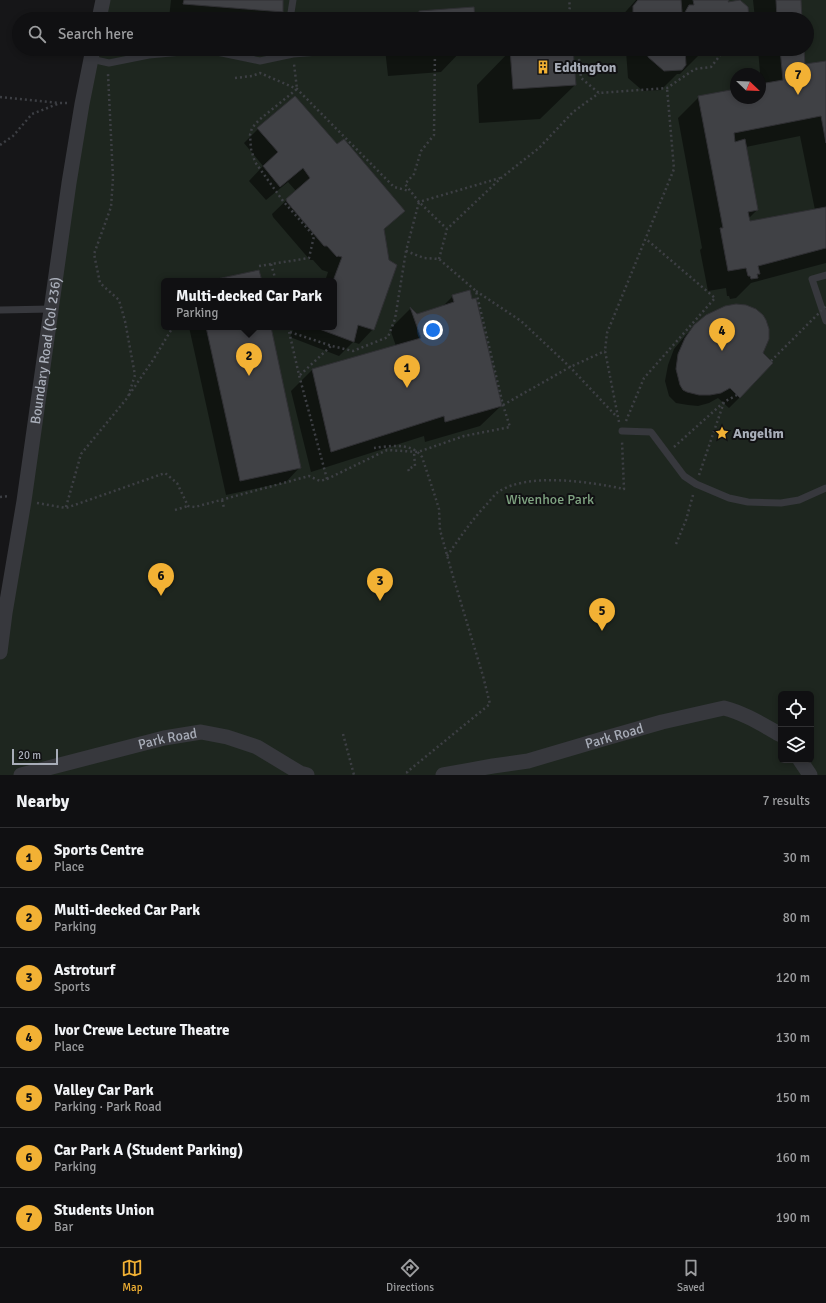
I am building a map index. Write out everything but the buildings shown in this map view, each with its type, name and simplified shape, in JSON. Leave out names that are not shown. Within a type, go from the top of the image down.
[{"type":"street","points":[[100,12],[103,0]]},
{"type":"street","name":"Boundary Road (Col 236)","points":[[0,652],[24,501],[82,104],[92,56]]},
{"type":"street","name":"Park Road","points":[[442,775],[528,761],[662,722],[724,708],[747,717],[778,733]]},
{"type":"street","name":"Park Road","points":[[22,775],[164,738],[201,732],[227,736],[257,747],[300,773],[307,775]]},
{"type":"street","points":[[802,763],[810,775]]},
{"type":"lane","points":[[291,12],[293,0]]},
{"type":"lane","points":[[96,56],[108,62],[143,56]]},
{"type":"lane","points":[[238,56],[260,60],[276,56]]},
{"type":"lane","points":[[826,275],[812,279],[826,320]]},
{"type":"lane","points":[[0,310],[51,309]]},
{"type":"lane","points":[[622,431],[651,432],[684,476],[696,484],[729,498],[748,502],[781,503],[799,500],[826,488]]},
{"type":"path","points":[[569,0],[569,12]]},
{"type":"path","points":[[293,56],[297,89]]},
{"type":"path","points":[[434,56],[434,135],[421,151],[414,174],[405,184],[419,202],[446,229]]},
{"type":"path","points":[[579,56],[581,78],[599,93]]},
{"type":"path","points":[[439,259],[446,229],[501,178],[540,148],[573,112],[599,93],[668,88],[695,69],[711,67],[720,56]]},
{"type":"path","points":[[108,62],[113,178],[111,207],[94,254],[100,283],[118,300],[125,321],[135,375],[128,397]]},
{"type":"path","points":[[235,78],[252,76],[260,73],[297,89],[394,188],[410,191]]},
{"type":"path","points":[[447,556],[474,518],[494,496],[516,484],[538,481],[568,481],[599,484],[624,489],[622,431],[605,352],[607,333],[674,169],[668,88]]},
{"type":"path","points":[[258,266],[308,258],[314,236],[283,201],[255,162],[251,149],[250,135],[256,124],[297,89]]},
{"type":"path","points":[[0,97],[82,104]]},
{"type":"path","points":[[0,145],[13,136],[32,114],[60,103]]},
{"type":"path","points":[[419,202],[501,178]]},
{"type":"path","points":[[290,332],[332,346],[353,351],[388,337],[395,319],[406,251],[419,202]]},
{"type":"path","points":[[622,431],[644,378],[715,298],[646,239]]},
{"type":"path","points":[[406,251],[424,258],[439,259],[476,290],[521,321],[570,367],[618,417]]},
{"type":"path","points":[[271,264],[275,278]]},
{"type":"path","points":[[175,510],[188,506],[195,507],[308,476],[320,481],[387,450],[418,452],[464,436],[510,427],[503,404],[476,290]]},
{"type":"path","points":[[771,361],[826,306]]},
{"type":"path","points":[[66,508],[81,454],[128,397],[171,330]]},
{"type":"path","points":[[290,332],[299,375],[327,479]]},
{"type":"path","points":[[299,375],[332,346]]},
{"type":"path","points":[[503,404],[570,367],[605,352]]},
{"type":"path","points":[[667,453],[724,402],[737,395]]},
{"type":"path","points":[[676,544],[686,520],[696,484],[724,402]]},
{"type":"path","points":[[374,448],[390,446],[407,447],[418,452],[426,469],[439,510],[440,530],[447,556],[490,704],[407,772],[408,775]]},
{"type":"path","points":[[409,471],[408,469],[415,466],[414,452]]},
{"type":"path","points":[[24,501],[66,508],[165,473],[177,483],[188,506]]},
{"type":"path","points":[[222,500],[224,508]]},
{"type":"path","points":[[343,734],[354,775]]},
{"type":"green space","name":"Wivenhoe Park","points":[[103,0],[826,0],[826,775],[0,775],[0,652],[92,56],[814,56],[814,12],[100,12]]},
{"type":"place","name":"Eddington","points":[[543,67]]},
{"type":"place","name":"Students Union","points":[[798,95]]},
{"type":"place","name":"Ivor Crewe Lecture Theatre","points":[[722,351]]},
{"type":"place","name":"Multi-decked Car Park","points":[[249,376]]},
{"type":"place","name":"Sports Centre","points":[[407,388]]},
{"type":"place","name":"Angelim","points":[[722,433]]},
{"type":"place","name":"Car Park A (Student Parking)","points":[[161,596]]},
{"type":"place","name":"Astroturf","points":[[380,601]]},
{"type":"place","name":"Valley Car Park","points":[[602,631]]}]
